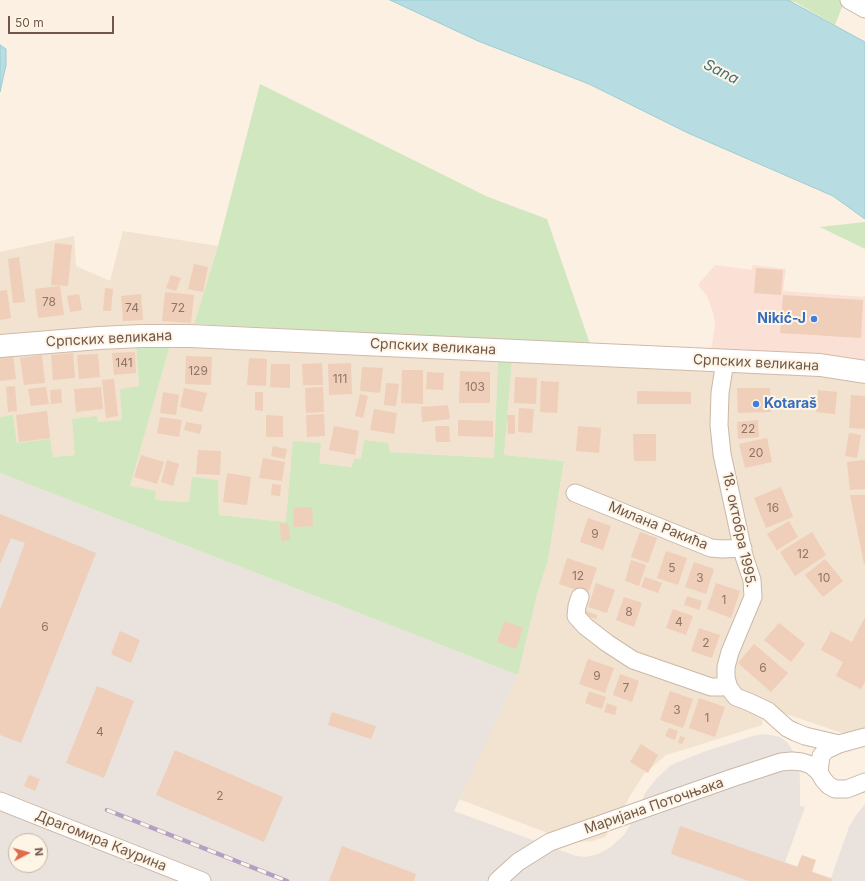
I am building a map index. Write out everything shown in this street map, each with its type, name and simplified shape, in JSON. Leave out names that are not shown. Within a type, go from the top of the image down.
[{"type":"main road","name":"Српских великана","points":[[0,346],[99,338],[190,336],[820,365],[865,372]]},
{"type":"street","points":[[849,0],[865,9]]},
{"type":"street","name":"18. октобра 1995.","points":[[725,361],[720,393],[719,425],[722,454],[743,548],[752,580],[753,597],[730,652],[726,667],[726,678],[728,685]]},
{"type":"street","name":"Милана Ракића","points":[[575,493],[711,548],[743,548]]},
{"type":"street","points":[[580,597],[576,616],[585,626],[607,643],[633,660],[711,687],[722,687],[728,685],[736,696],[768,711],[795,732],[805,736],[839,744]]},
{"type":"street","points":[[819,772],[821,756],[826,750],[839,744],[865,737]]},
{"type":"street","name":"Маријана Поточњака","points":[[497,881],[518,862],[550,842],[781,762],[802,762],[811,765],[819,772],[823,780],[828,785],[836,789],[847,789],[865,782]]},
{"type":"street","name":"Драгомира Каурина","points":[[0,801],[202,881]]},
{"type":"shaded area","points":[[123,231],[218,246],[194,324],[135,326],[139,386],[122,420],[98,422],[97,416],[75,455],[53,457],[17,443],[13,416],[0,417],[0,252],[74,236],[76,266],[110,281]]},
{"type":"shaded area","points":[[715,265],[752,270],[753,265],[786,269],[783,291],[865,297],[865,362],[711,351],[715,325],[713,312],[707,296],[698,285]]},
{"type":"shaded area","points":[[171,342],[498,360],[494,458],[390,452],[364,440],[361,459],[354,459],[353,467],[319,463],[286,522],[219,515],[218,480],[189,502],[155,500],[130,486]]},
{"type":"shaded area","points":[[512,361],[839,377],[865,381],[865,732],[842,733],[754,703],[763,715],[762,725],[666,755],[644,774],[630,796],[616,823],[605,837],[592,841],[576,842],[563,839],[459,799],[518,675],[537,595],[548,560],[564,461],[504,455]]},
{"type":"shaded area","points":[[0,473],[518,675],[454,811],[576,856],[586,857],[598,854],[611,847],[624,835],[636,816],[645,793],[657,778],[671,765],[706,751],[753,736],[765,734],[780,737],[788,743],[799,765],[800,806],[805,807],[785,862],[831,878],[849,827],[865,804],[865,881],[0,881]]},
{"type":"green space","points":[[782,0],[840,0],[844,2],[835,25],[795,2]]},
{"type":"green space","points":[[260,84],[488,197],[547,219],[590,344],[194,324],[218,246]]},
{"type":"green space","points":[[865,222],[865,249],[820,227]]},
{"type":"green space","points":[[171,342],[130,486],[156,491],[155,500],[189,502],[192,477],[218,480],[219,515],[286,522],[293,441],[321,443],[319,463],[352,467],[354,459],[361,459],[364,440],[388,443],[390,452],[494,458],[498,360],[512,361],[504,455],[564,461],[548,560],[537,595],[518,675],[0,473],[0,417],[13,415],[17,443],[50,439],[53,457],[75,455],[72,419],[97,416],[98,422],[122,420],[120,389],[139,386],[136,344]]},
{"type":"water","name":"Sana","points":[[390,0],[788,0],[865,42],[865,219],[833,196],[688,133],[589,84],[478,41]]},
{"type":"water","points":[[0,45],[6,49],[6,65],[0,92]]},
{"type":"building","points":[[55,243],[72,245],[68,286],[51,285]]},
{"type":"building","points":[[19,257],[25,302],[13,303],[8,259]]},
{"type":"building","points":[[194,264],[208,267],[203,292],[188,289]]},
{"type":"building","points":[[756,268],[783,270],[781,295],[754,293]]},
{"type":"building","points":[[171,275],[181,278],[176,291],[166,288]]},
{"type":"building","points":[[60,286],[64,315],[38,318],[35,289]]},
{"type":"building","points":[[105,288],[113,289],[111,311],[103,311]]},
{"type":"building","points":[[7,290],[11,318],[0,320],[0,291]]},
{"type":"building","points":[[165,292],[194,295],[191,323],[162,321]]},
{"type":"building","points":[[79,294],[82,310],[70,312],[67,296]]},
{"type":"building","points":[[141,294],[143,320],[123,321],[121,296]]},
{"type":"building","points":[[783,295],[863,300],[861,338],[780,333]]},
{"type":"building","points":[[135,352],[136,373],[114,375],[112,353]]},
{"type":"building","points":[[73,353],[75,378],[53,380],[51,355]]},
{"type":"building","points":[[98,354],[100,377],[79,379],[77,355]]},
{"type":"building","points":[[42,355],[45,383],[24,385],[20,358]]},
{"type":"building","points":[[13,356],[16,379],[0,381],[0,357]]},
{"type":"building","points":[[186,356],[212,357],[211,385],[185,384]]},
{"type":"building","points":[[249,358],[267,359],[266,386],[247,385]]},
{"type":"building","points":[[322,363],[323,385],[303,385],[302,364]]},
{"type":"building","points":[[351,363],[352,394],[329,395],[328,364]]},
{"type":"building","points":[[271,364],[290,364],[290,388],[270,387]]},
{"type":"building","points":[[362,367],[383,368],[380,393],[360,391]]},
{"type":"building","points":[[402,370],[423,370],[423,404],[401,403]]},
{"type":"building","points":[[460,371],[490,372],[490,403],[459,403]]},
{"type":"building","points":[[427,372],[444,373],[443,390],[426,389]]},
{"type":"building","points":[[515,377],[537,378],[536,404],[514,403]]},
{"type":"building","points":[[114,379],[118,416],[106,418],[102,380]]},
{"type":"building","points":[[541,381],[559,382],[557,413],[540,412]]},
{"type":"building","points":[[386,383],[399,384],[396,406],[384,405]]},
{"type":"building","points":[[15,386],[17,411],[8,412],[6,387]]},
{"type":"building","points":[[46,387],[49,404],[31,406],[28,389]]},
{"type":"building","points":[[101,387],[103,409],[76,412],[74,389]]},
{"type":"building","points":[[323,387],[324,412],[306,413],[305,388]]},
{"type":"building","points":[[184,388],[207,393],[202,412],[180,407]]},
{"type":"building","points":[[737,388],[770,388],[771,412],[738,413]]},
{"type":"building","points":[[61,389],[62,403],[51,404],[50,390]]},
{"type":"building","points":[[818,390],[837,392],[835,414],[816,412]]},
{"type":"building","points":[[637,391],[691,392],[691,404],[637,404]]},
{"type":"building","points":[[163,392],[179,395],[176,415],[160,413]]},
{"type":"building","points":[[255,392],[263,392],[263,411],[255,410]]},
{"type":"building","points":[[360,394],[368,396],[363,418],[355,416]]},
{"type":"building","points":[[851,395],[865,396],[865,429],[849,428]]},
{"type":"building","points":[[448,405],[450,419],[422,422],[421,407]]},
{"type":"building","points":[[519,408],[534,409],[532,433],[518,432]]},
{"type":"building","points":[[374,409],[397,413],[394,434],[370,430]]},
{"type":"building","points":[[47,411],[50,438],[19,442],[16,415]]},
{"type":"building","points":[[324,414],[325,436],[307,437],[306,415]]},
{"type":"building","points":[[266,415],[283,416],[283,437],[266,437]]},
{"type":"building","points":[[507,415],[515,415],[515,434],[508,434]]},
{"type":"building","points":[[160,417],[182,420],[179,437],[157,433]]},
{"type":"building","points":[[458,420],[493,421],[493,437],[458,436]]},
{"type":"building","points":[[758,420],[759,437],[738,439],[737,422]]},
{"type":"building","points":[[186,422],[202,425],[200,434],[184,430]]},
{"type":"building","points":[[334,426],[359,431],[355,455],[329,450]]},
{"type":"building","points":[[435,426],[449,426],[450,442],[436,442]]},
{"type":"building","points":[[578,426],[601,428],[599,453],[576,451]]},
{"type":"building","points":[[849,433],[861,435],[857,458],[845,456]]},
{"type":"building","points":[[633,434],[656,434],[656,461],[634,461]]},
{"type":"building","points":[[767,438],[772,462],[745,468],[739,444]]},
{"type":"building","points":[[273,446],[287,449],[285,459],[271,456]]},
{"type":"building","points":[[198,450],[221,451],[220,475],[196,474]]},
{"type":"building","points":[[141,455],[164,462],[157,484],[134,477]]},
{"type":"building","points":[[263,458],[285,462],[282,481],[259,478]]},
{"type":"building","points":[[167,460],[179,464],[173,486],[161,482]]},
{"type":"building","points":[[865,460],[865,489],[850,490],[847,462]]},
{"type":"building","points":[[227,473],[251,477],[247,505],[223,502]]},
{"type":"building","points":[[272,484],[281,485],[280,496],[271,495]]},
{"type":"building","points":[[781,487],[793,517],[766,528],[754,498]]},
{"type":"building","points":[[850,495],[865,495],[865,564],[864,564]]},
{"type":"building","points":[[312,507],[313,526],[294,527],[293,508]]},
{"type":"building","points":[[0,514],[96,553],[21,743],[0,735],[0,610],[25,543],[11,538],[0,564]]},
{"type":"building","points":[[588,518],[611,526],[603,550],[580,542]]},
{"type":"building","points":[[789,521],[798,537],[777,550],[767,534]]},
{"type":"building","points":[[288,523],[290,540],[281,541],[280,524]]},
{"type":"building","points":[[640,532],[657,538],[648,563],[631,557]]},
{"type":"building","points":[[812,532],[826,555],[795,576],[780,552]]},
{"type":"building","points":[[666,551],[687,558],[678,585],[657,578]]},
{"type":"building","points":[[567,558],[597,568],[588,594],[559,584]]},
{"type":"building","points":[[825,559],[843,581],[823,597],[805,575]]},
{"type":"building","points":[[631,560],[646,565],[639,586],[625,581]]},
{"type":"building","points":[[694,562],[714,569],[706,594],[685,587]]},
{"type":"building","points":[[645,577],[662,583],[658,593],[641,587]]},
{"type":"building","points":[[596,583],[615,590],[607,613],[588,607]]},
{"type":"building","points":[[716,583],[740,591],[731,618],[707,609]]},
{"type":"building","points":[[687,596],[702,601],[699,610],[684,605]]},
{"type":"building","points":[[624,597],[642,603],[634,627],[616,620]]},
{"type":"building","points":[[673,609],[693,616],[686,635],[666,628]]},
{"type":"building","points":[[586,611],[597,615],[596,619],[584,615]]},
{"type":"building","points":[[865,617],[865,682],[861,689],[836,676],[843,662],[821,650],[831,631],[852,642]]},
{"type":"building","points":[[504,621],[523,628],[516,649],[497,642]]},
{"type":"building","points":[[779,623],[805,644],[791,662],[764,640]]},
{"type":"building","points":[[699,628],[720,635],[712,658],[691,651]]},
{"type":"building","points":[[120,631],[140,640],[131,663],[111,654]]},
{"type":"building","points":[[754,644],[788,673],[771,692],[738,663]]},
{"type":"building","points":[[588,659],[614,668],[605,693],[579,684]]},
{"type":"building","points":[[620,674],[639,681],[632,702],[613,695]]},
{"type":"building","points":[[97,686],[134,701],[104,778],[66,763]]},
{"type":"building","points":[[589,691],[606,697],[602,709],[585,703]]},
{"type":"building","points":[[670,691],[693,699],[683,728],[660,720]]},
{"type":"building","points":[[699,698],[725,707],[715,737],[689,728]]},
{"type":"building","points":[[607,703],[617,707],[615,715],[604,712]]},
{"type":"building","points":[[332,712],[376,726],[371,739],[328,725]]},
{"type":"building","points":[[669,728],[678,731],[675,740],[665,736]]},
{"type":"building","points":[[680,736],[685,738],[682,744],[678,743]]},
{"type":"building","points":[[641,744],[658,755],[648,773],[630,762]]},
{"type":"building","points":[[175,750],[283,797],[264,842],[156,795]]},
{"type":"building","points":[[29,775],[40,779],[35,791],[24,786]]},
{"type":"building","points":[[680,826],[797,867],[802,855],[816,860],[812,872],[832,879],[831,881],[749,881],[671,854]]},
{"type":"building","points":[[342,846],[416,874],[414,881],[329,881]]},
{"type":"railway","points":[[107,810],[287,881]]},
{"type":"place","name":"Nikić-J","points":[[814,319]]},
{"type":"place","name":"Kotaraš","points":[[756,404]]}]
